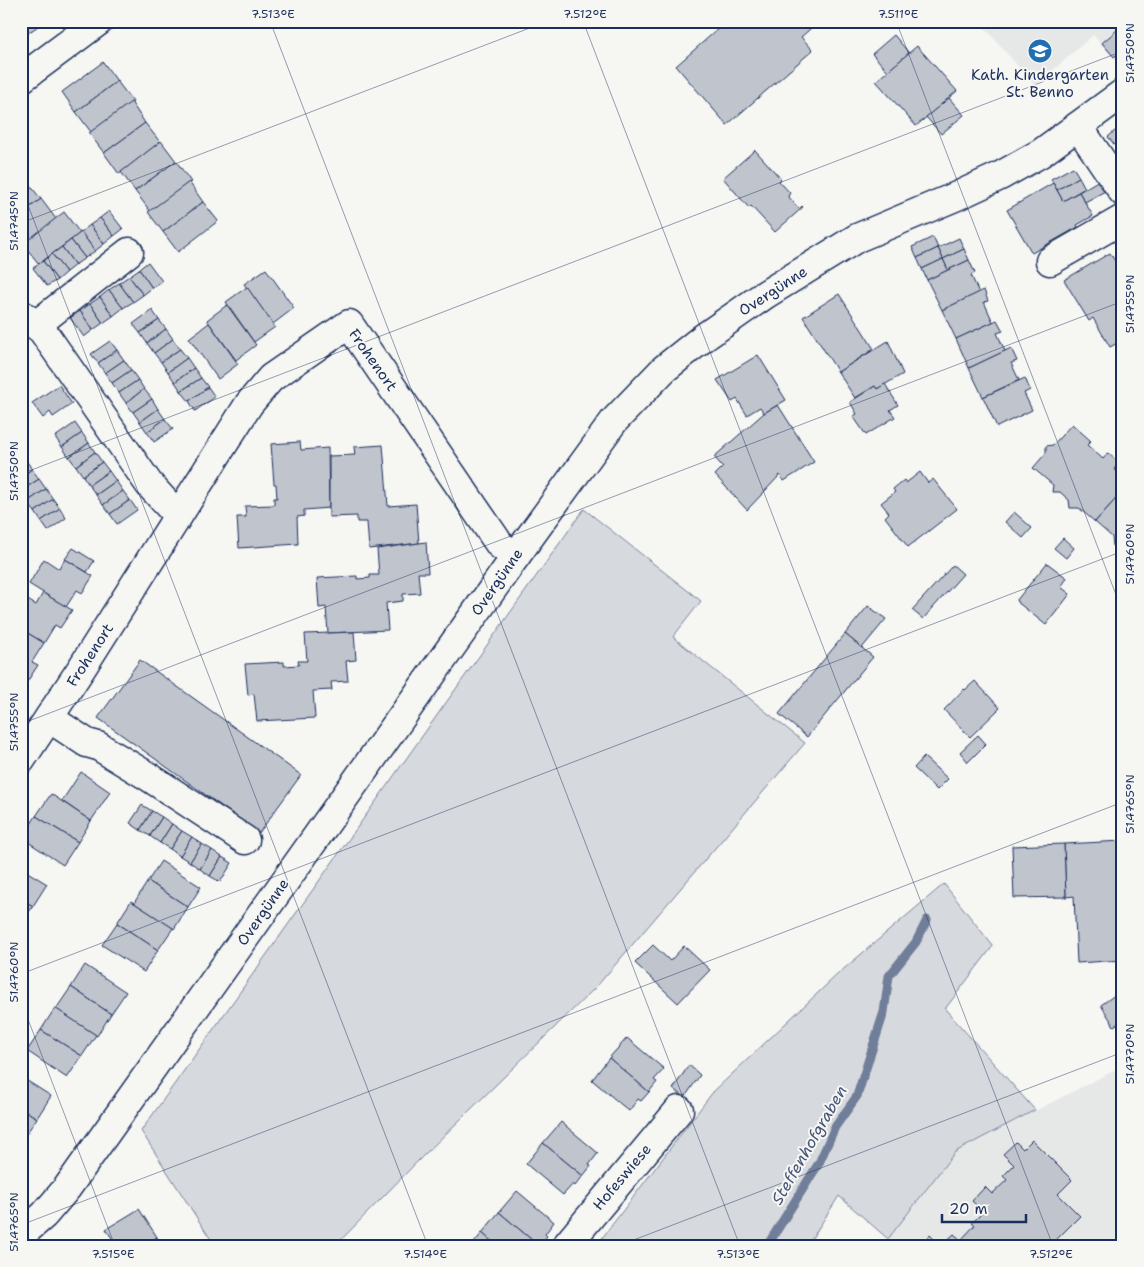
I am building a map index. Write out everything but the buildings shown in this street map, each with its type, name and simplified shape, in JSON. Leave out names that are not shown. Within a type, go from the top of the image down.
[{"type":"street","points":[[21,79],[99,21]]},
{"type":"street","name":"Overgünne","points":[[21,1235],[44,1215],[73,1180],[614,421],[664,369],[703,338],[766,294],[856,238],[1000,176],[1041,153],[1123,92]]},
{"type":"street","points":[[1078,126],[1123,192]]},
{"type":"street","points":[[1050,260],[1123,218]]},
{"type":"street","points":[[129,252],[29,320],[42,330],[149,484],[178,516]]},
{"type":"street","name":"Frohenort","points":[[21,760],[250,404],[271,378],[349,324],[500,545],[516,556]]},
{"type":"street","points":[[49,718],[87,743],[98,746],[149,777],[245,840]]},
{"type":"street","name":"Hofeswiese","points":[[566,1246],[679,1110]]},
{"type":"shaded area","name":"Kath. Kindergarten St. Benno","points":[[979,21],[1123,21],[1123,68],[1093,35],[1035,86]]},
{"type":"shaded area","points":[[584,509],[701,601],[673,637],[805,743],[597,986],[420,1159],[335,1246],[215,1246],[141,1131]]},
{"type":"shaded area","points":[[944,884],[993,946],[945,1009],[1035,1110],[955,1152],[888,1239],[839,1196],[807,1246],[596,1246],[713,1092],[839,973]]},
{"type":"shaded area","points":[[1123,1066],[1123,1246],[894,1246],[888,1239],[955,1152]]},
{"type":"waterway","name":"Steffenhofgraben","points":[[767,1246],[819,1163],[835,1127],[857,1096],[884,1012],[889,976],[916,942],[927,920]]},
{"type":"place","name":"Kath. Kindergarten St. Benno","points":[[1040,51]]}]
